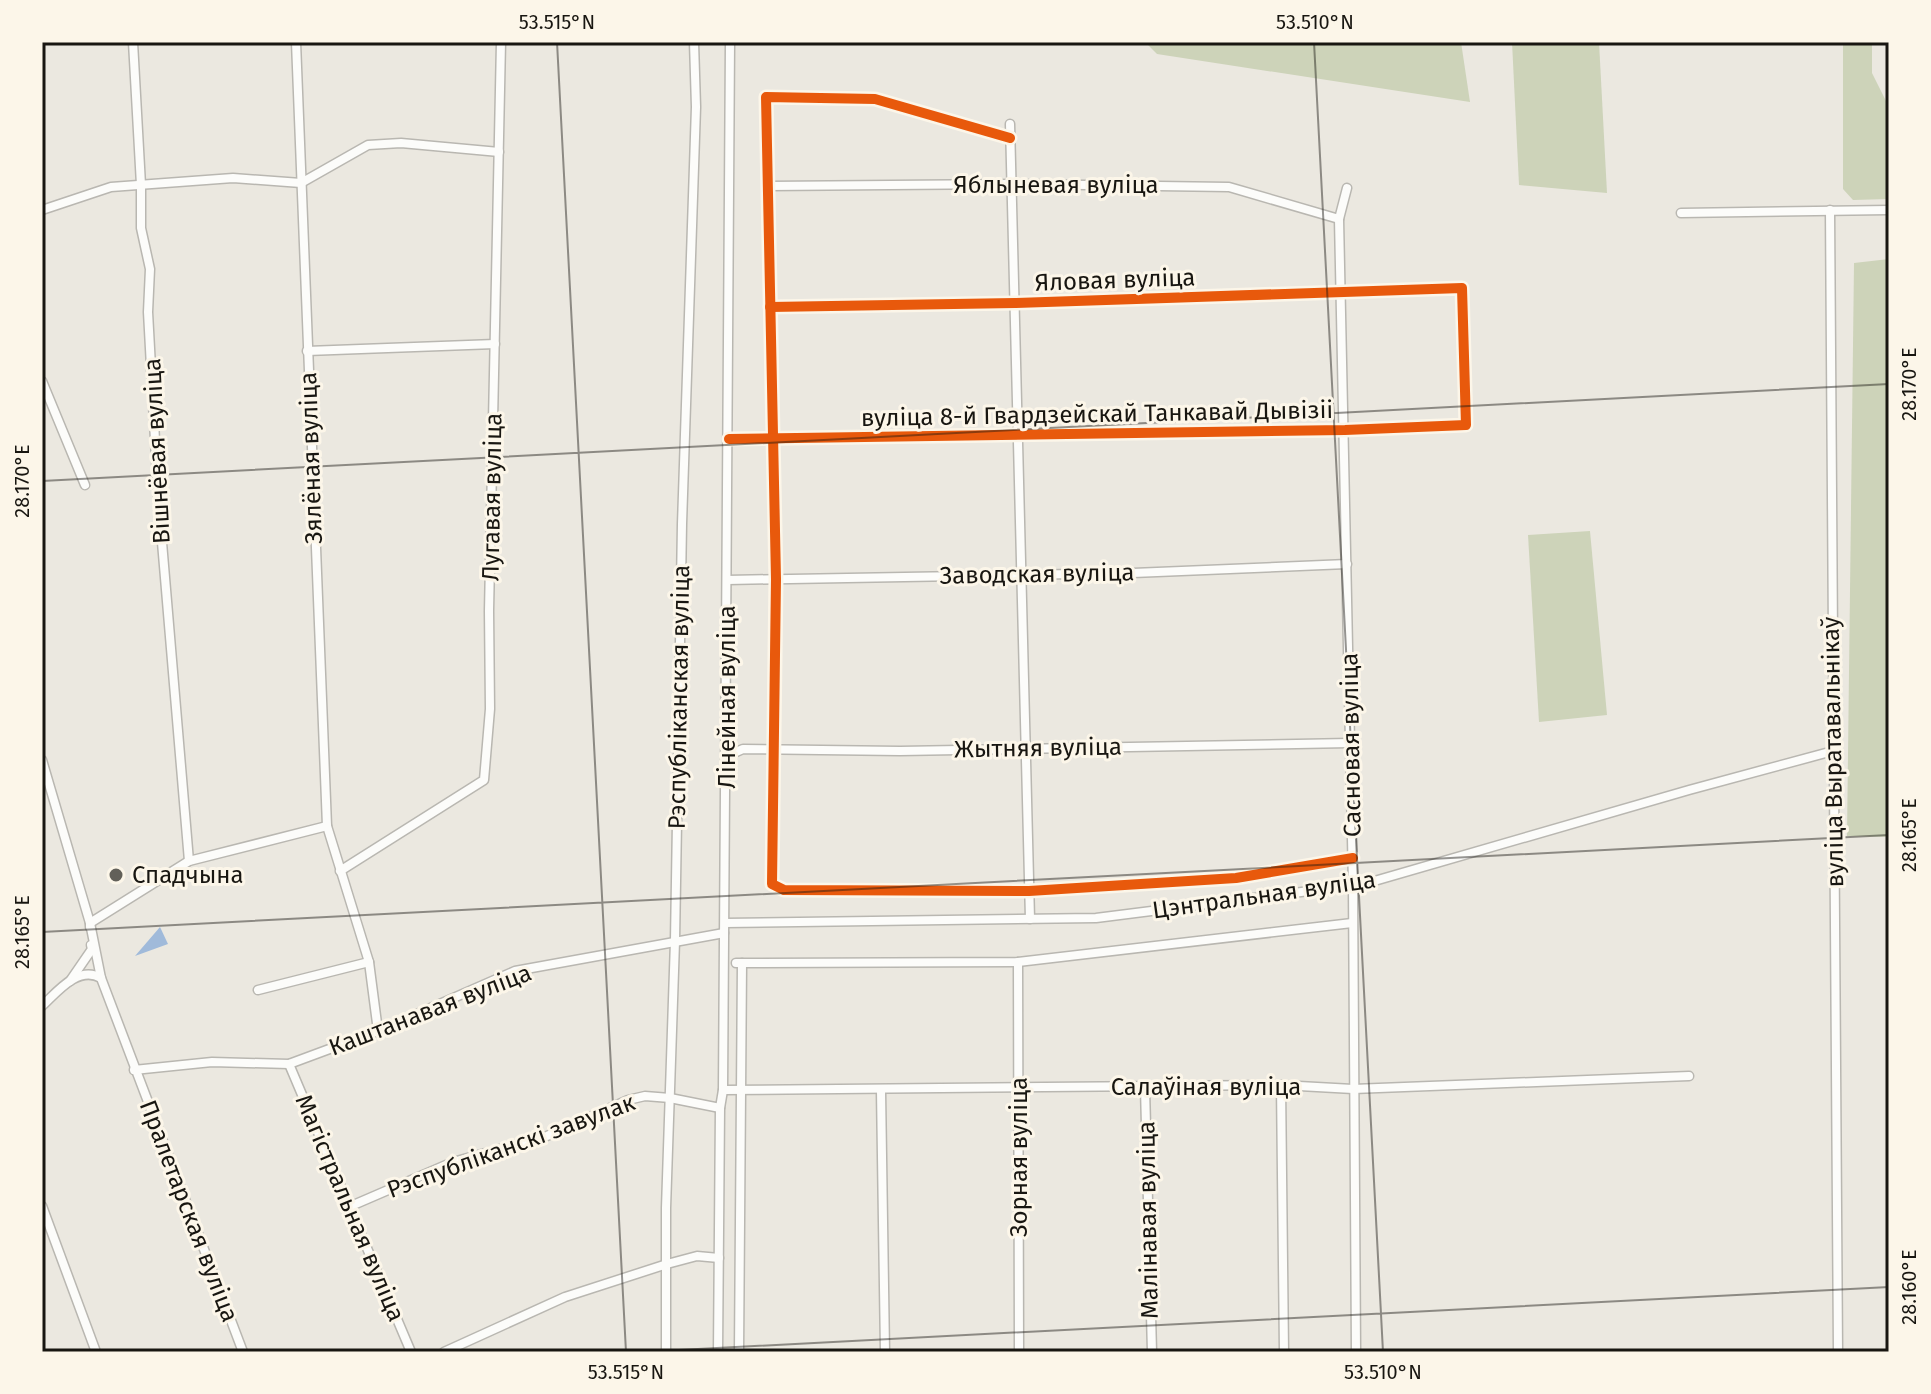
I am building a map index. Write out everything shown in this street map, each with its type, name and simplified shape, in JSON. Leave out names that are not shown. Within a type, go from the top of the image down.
[{"type":"street","name":"Вішнёвая вуліца","points":[[133,42],[141,228],[150,269],[148,312],[158,495],[189,861]]},
{"type":"street","name":"Зялёная вуліца","points":[[296,42],[327,826],[369,962],[378,1031]]},
{"type":"street","name":"Лугавая вуліца","points":[[340,871],[484,780],[490,709],[501,42]]},
{"type":"street","name":"Рэспубліканская вуліца","points":[[666,1352],[666,1208],[675,941],[682,524],[696,107],[694,42]]},
{"type":"street","name":"Лінейная вуліца","points":[[718,1352],[727,756],[730,42]]},
{"type":"street","points":[[1010,138],[875,99],[766,97],[776,579],[772,884],[784,890],[1029,891],[1236,878],[1353,858]]},
{"type":"street","points":[[1010,124],[1030,919]]},
{"type":"street","points":[[42,210],[111,187],[233,178],[301,183],[368,145],[401,143],[499,152]]},
{"type":"street","name":"Яблыневая вуліца","points":[[768,186],[1012,184],[1229,187],[1339,219]]},
{"type":"street","name":"Сасновая вуліца","points":[[1347,188],[1339,219],[1353,858],[1356,1352]]},
{"type":"street","name":"вуліца Выратавальнікаў","points":[[1830,210],[1838,1352]]},
{"type":"street","points":[[1681,213],[1889,210]]},
{"type":"street","name":"Яловая вуліца","points":[[770,307],[1015,303],[1462,288],[1466,425]]},
{"type":"street","points":[[307,351],[495,344]]},
{"type":"street","points":[[42,381],[85,485]]},
{"type":"street","name":"вуліца 8-й Гвардзейскай Танкавай Дывізіі","points":[[729,439],[1345,430],[1466,425]]},
{"type":"street","name":"Заводская вуліца","points":[[727,580],[1133,573],[1347,564]]},
{"type":"street","name":"Жытняя вуліца","points":[[727,756],[743,749],[1350,743]]},
{"type":"street","name":"Цэнтральная вуліца","points":[[725,928],[1096,918],[1353,885],[1833,751]]},
{"type":"street","name":"Пралетарская вуліца","points":[[42,760],[90,923],[101,978],[243,1352]]},
{"type":"street","points":[[42,1006],[70,981],[92,949],[90,923],[189,861],[327,826]]},
{"type":"street","name":"Цэнтральная вуліца","points":[[742,1092],[739,963],[1018,962],[1352,923]]},
{"type":"street","name":"Каштанавая вуліца","points":[[134,1070],[212,1062],[289,1064],[378,1031],[515,971],[675,941],[725,928]]},
{"type":"street","points":[[258,990],[369,962]]},
{"type":"street","name":"Зорная вуліца","points":[[1018,962],[1019,1352]]},
{"type":"street","points":[[70,981],[88,974],[101,978]]},
{"type":"street","name":"Магістральная вуліца","points":[[289,1064],[411,1352]]},
{"type":"street","name":"Салаўіная вуліца","points":[[723,1090],[881,1091],[1281,1085],[1353,1089],[1689,1076]]},
{"type":"street","points":[[1281,1085],[1284,1352]]},
{"type":"street","name":"Малінавая вуліца","points":[[1145,1088],[1152,1352]]},
{"type":"street","points":[[881,1091],[885,1352]]},
{"type":"street","points":[[739,1352],[742,1092]]},
{"type":"street","name":"Рэспубліканскі завулак","points":[[351,1206],[453,1162],[547,1136],[628,1100],[645,1096],[670,1098],[720,1108]]},
{"type":"street","points":[[42,1206],[96,1352]]},
{"type":"street","points":[[444,1352],[565,1297],[697,1256],[719,1258]]},
{"type":"green space","points":[[1145,42],[1461,42],[1470,102],[1157,54]]},
{"type":"green space","points":[[1512,42],[1599,42],[1607,193],[1519,185]]},
{"type":"green space","points":[[1843,42],[1872,42],[1872,73],[1889,107],[1889,199],[1853,200],[1843,189]]},
{"type":"green space","points":[[1889,259],[1889,837],[1847,836],[1854,263]]},
{"type":"green space","points":[[1590,531],[1607,715],[1539,722],[1528,535]]},
{"type":"water","points":[[160,927],[168,944],[135,956]]},
{"type":"cycle path","points":[[1010,138],[875,99],[766,97],[776,579],[772,884],[784,890],[1029,891],[1236,878],[1353,858]]},
{"type":"cycle path","points":[[729,439],[1345,430],[1466,425],[1462,288],[1015,303],[770,307]]},
{"type":"place","name":"Спадчына","points":[[116,875]]}]
